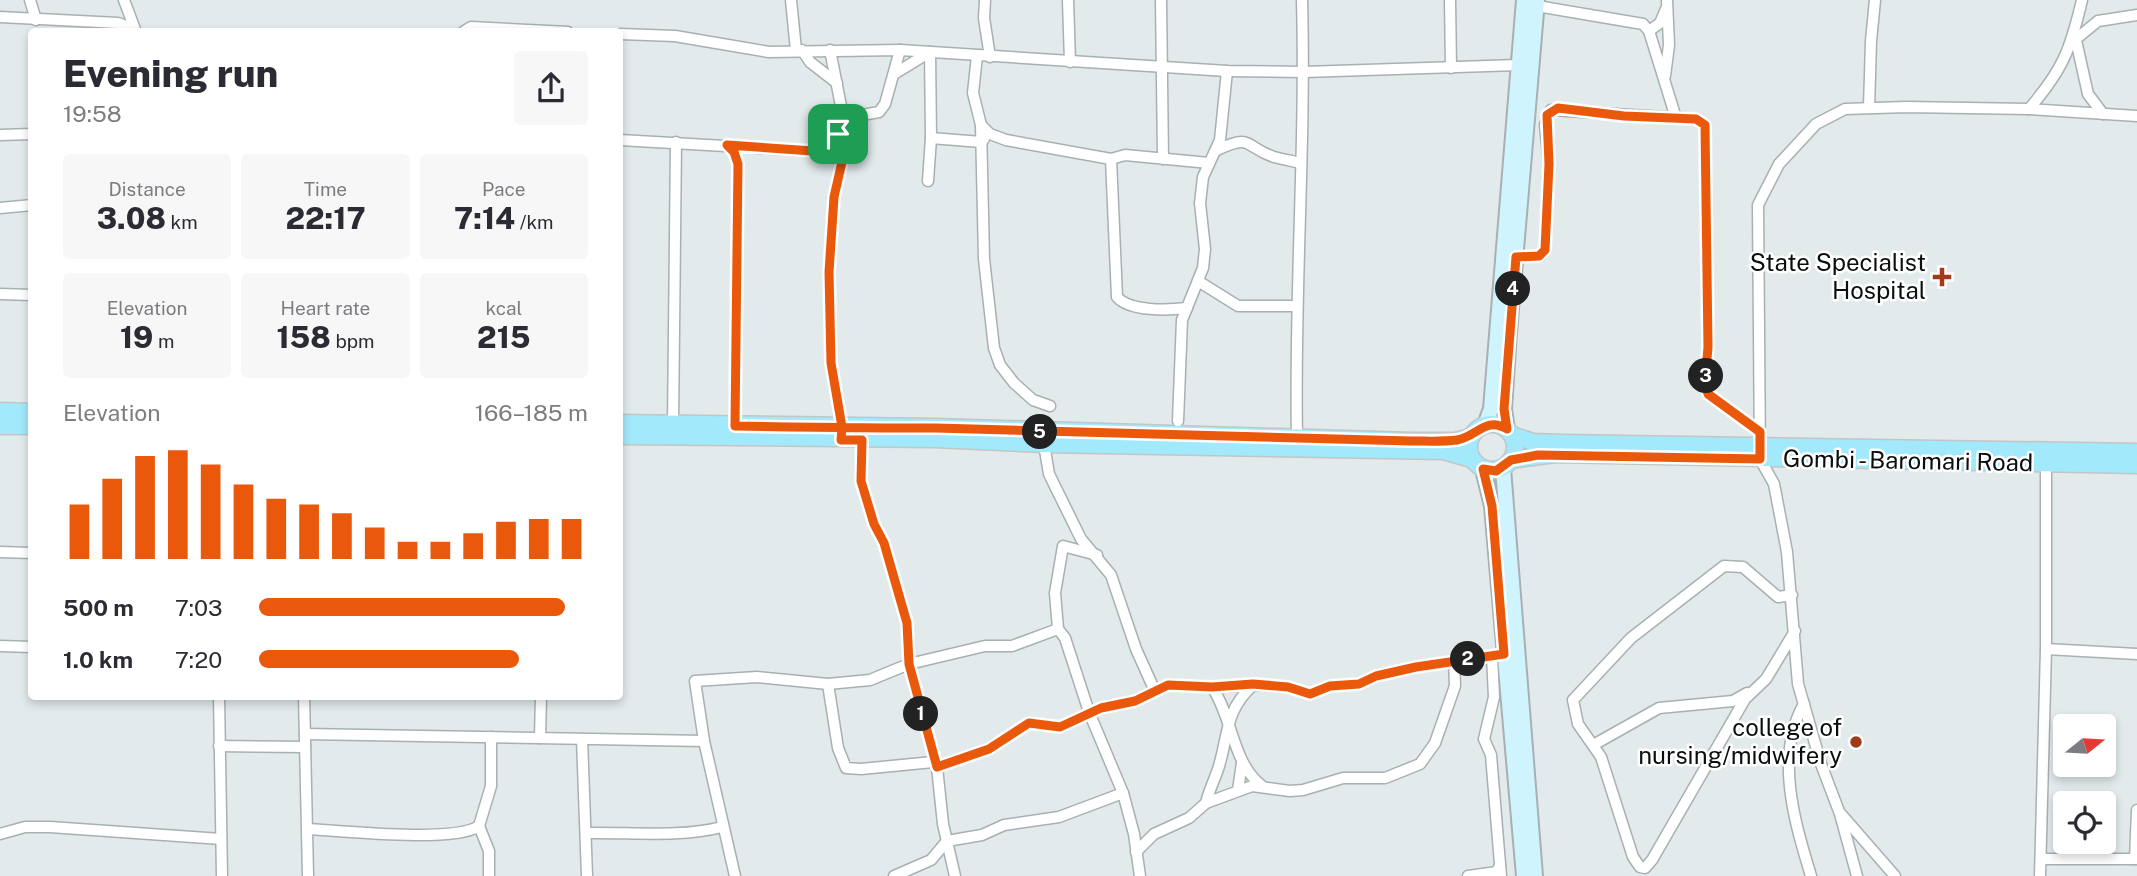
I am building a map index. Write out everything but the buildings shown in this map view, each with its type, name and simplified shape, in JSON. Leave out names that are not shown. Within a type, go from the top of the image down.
[{"type":"main road","points":[[623,423],[735,426],[842,433],[862,440],[935,439],[1044,444],[1455,441],[1471,437],[1485,425],[1491,409],[1518,65],[1532,2]]},
{"type":"main road","points":[[1532,2],[1504,409],[1516,450],[1507,464],[1535,876]]},
{"type":"main road","points":[[0,411],[28,412]]},
{"type":"main road","points":[[1485,425],[1493,424],[1510,432]]},
{"type":"main road","points":[[0,426],[28,426]]},
{"type":"main road","name":"Gombi - Baromari Road","points":[[1510,432],[1545,443],[2137,452]]},
{"type":"main road","points":[[623,436],[842,433],[1297,443],[1443,452],[1477,464],[1507,464]]},
{"type":"main road","points":[[1471,437],[1469,452],[1477,464],[1492,506],[1498,655],[1524,876]]},
{"type":"main road","name":"Gombi - Baromari Road","points":[[1507,464],[1555,454],[1760,445],[2046,463],[2137,465]]},
{"type":"street","points":[[30,0],[36,20]]},
{"type":"street","points":[[124,0],[134,28]]},
{"type":"street","points":[[792,0],[799,50],[838,83]]},
{"type":"street","points":[[985,0],[984,18],[990,57]]},
{"type":"street","points":[[1068,0],[1070,62]]},
{"type":"street","points":[[1161,0],[1164,159]]},
{"type":"street","points":[[1297,443],[1297,306],[1304,72],[1302,0]]},
{"type":"street","points":[[1450,0],[1451,68]]},
{"type":"street","points":[[1869,108],[1875,0]]},
{"type":"street","points":[[2029,108],[2059,71],[2075,35],[2081,0]]},
{"type":"street","points":[[1532,2],[1637,22],[1649,32],[1676,118]]},
{"type":"street","points":[[1649,32],[1660,23],[1667,2]]},
{"type":"street","points":[[1665,76],[1669,45],[1667,2]]},
{"type":"street","points":[[2075,35],[2098,21],[2137,15]]},
{"type":"street","points":[[0,17],[36,20],[66,27],[118,23],[130,28]]},
{"type":"street","points":[[469,28],[490,28]]},
{"type":"street","points":[[623,34],[675,36],[769,52],[900,50],[1227,71],[1304,72],[1518,65]]},
{"type":"street","points":[[2075,35],[2088,94],[2102,114]]},
{"type":"street","points":[[830,50],[838,83],[838,134],[842,162],[834,197],[829,272],[831,363],[842,433]]},
{"type":"street","points":[[839,119],[879,112],[900,50]]},
{"type":"street","points":[[894,74],[930,52]]},
{"type":"street","points":[[928,181],[931,138],[930,52]]},
{"type":"street","points":[[977,56],[973,93],[981,125],[984,259],[994,348],[1000,365],[1014,383],[1033,400],[1051,407]]},
{"type":"street","points":[[1178,421],[1180,339],[1205,249],[1200,203],[1203,177],[1217,150],[1227,71]]},
{"type":"street","points":[[1857,876],[1804,704],[1796,666],[1792,595],[1774,484],[1760,445],[1758,205],[1779,164],[1816,124],[1844,109],[2029,108],[2137,116]]},
{"type":"street","points":[[1516,257],[1539,256],[1545,250],[1549,164],[1545,125],[1551,110],[1696,119],[1705,125],[1708,347],[1705,382],[1708,394],[1760,445]]},
{"type":"street","points":[[981,125],[990,134],[1022,144],[1111,159],[1125,155],[1209,163]]},
{"type":"street","points":[[0,135],[28,134]]},
{"type":"street","points":[[623,140],[813,151],[838,134]]},
{"type":"street","points":[[931,138],[981,142],[990,134]]},
{"type":"street","points":[[1217,150],[1235,142],[1248,141],[1271,156],[1301,163]]},
{"type":"street","points":[[673,425],[676,142]]},
{"type":"street","points":[[727,145],[734,152],[738,164],[735,426]]},
{"type":"street","points":[[1111,159],[1118,298],[1123,303],[1142,307],[1187,308]]},
{"type":"street","points":[[0,208],[28,205]]},
{"type":"street","points":[[1198,281],[1238,306],[1297,306]]},
{"type":"street","points":[[0,295],[28,295]]},
{"type":"street","points":[[862,440],[861,481],[874,524],[884,543],[907,623],[909,664],[935,764],[955,876]]},
{"type":"street","points":[[1044,444],[1049,474],[1081,539],[1111,575],[1136,649],[1154,690]]},
{"type":"street","points":[[2040,876],[2046,649],[2046,463]]},
{"type":"street","points":[[1097,555],[1063,546],[1055,593],[1058,629],[1065,638],[1089,712],[1123,793],[1132,826],[1140,876]]},
{"type":"street","points":[[0,552],[28,553]]},
{"type":"street","points":[[1792,595],[1777,597],[1743,567],[1731,564],[1724,566],[1677,600],[1621,647],[1573,701],[1578,724],[1595,744],[1633,857],[1640,867],[1645,868],[1695,789],[1733,718],[1766,679],[1795,631]]},
{"type":"street","points":[[735,876],[704,741],[695,681],[757,677],[828,684],[870,680],[909,664],[985,646],[1012,646],[1058,629]]},
{"type":"street","points":[[0,646],[28,647]]},
{"type":"street","points":[[2046,649],[2137,654]]},
{"type":"street","points":[[828,684],[838,748],[846,768],[861,769],[935,764],[989,749],[1029,723],[1060,727],[1089,712],[1135,701],[1168,685],[1212,687],[1253,684],[1288,687],[1310,694],[1330,686],[1359,684],[1403,670],[1498,655],[1494,697],[1484,738],[1491,755],[1501,871],[1468,876]]},
{"type":"street","points":[[1136,852],[1154,834],[1189,818],[1206,803],[1238,790],[1262,786],[1303,790],[1343,778],[1385,778],[1420,764],[1435,743],[1455,686],[1454,661]]},
{"type":"street","points":[[1206,803],[1220,762],[1229,719],[1235,704],[1253,684]]},
{"type":"street","points":[[1212,687],[1229,719],[1242,763],[1262,786]]},
{"type":"street","points":[[1595,744],[1659,708],[1733,701],[1755,689]]},
{"type":"street","points":[[219,700],[222,876]]},
{"type":"street","points":[[304,700],[308,876]]},
{"type":"street","points":[[540,738],[541,700]]},
{"type":"street","points":[[1804,704],[1794,722],[1789,771],[1795,818],[1811,876]]},
{"type":"street","points":[[305,734],[704,741]]},
{"type":"street","points":[[489,876],[489,851],[479,826],[491,786],[491,737]]},
{"type":"street","points":[[582,739],[587,876]]},
{"type":"street","points":[[219,746],[305,747]]},
{"type":"street","points":[[1238,790],[1242,763]]},
{"type":"street","points":[[898,876],[931,860],[947,841],[982,835],[1004,825],[1059,817],[1123,793]]},
{"type":"street","points":[[2041,859],[2136,859],[2137,810]]},
{"type":"street","points":[[1840,814],[1895,876]]},
{"type":"street","points":[[307,830],[442,834],[467,832],[479,826]]},
{"type":"street","points":[[1132,826],[1154,834]]},
{"type":"street","points":[[0,834],[25,827],[50,827],[222,839]]},
{"type":"street","points":[[586,833],[660,831],[692,834],[722,827]]},
{"type":"place","name":"State Specialist Hospital","points":[[1942,277]]},
{"type":"place","name":"college of nursing/midwifery","points":[[1856,742]]},
{"type":"route","points":[[838,134],[813,151],[727,145],[734,152],[738,164],[734,330],[738,375],[735,426],[842,427],[876,428],[936,428],[1411,441],[1455,441],[1471,437],[1485,425],[1493,424],[1507,429],[1504,409],[1516,257],[1539,256],[1545,250],[1549,164],[1545,125],[1551,110],[1565,108],[1624,116],[1696,119],[1705,125],[1708,347],[1705,382],[1708,394],[1760,432],[1760,459],[1555,454],[1511,460],[1496,471],[1483,469],[1492,506],[1504,654],[1416,667],[1376,676],[1359,684],[1330,686],[1310,694],[1288,687],[1253,684],[1212,687],[1168,685],[1135,701],[1089,712],[1060,727],[1040,722],[1029,723],[989,749],[958,762],[937,767],[933,762],[909,664],[907,623],[888,555],[874,524],[861,481],[862,440],[841,440],[842,427],[831,363],[829,272],[834,197],[842,162],[838,134]]}]
